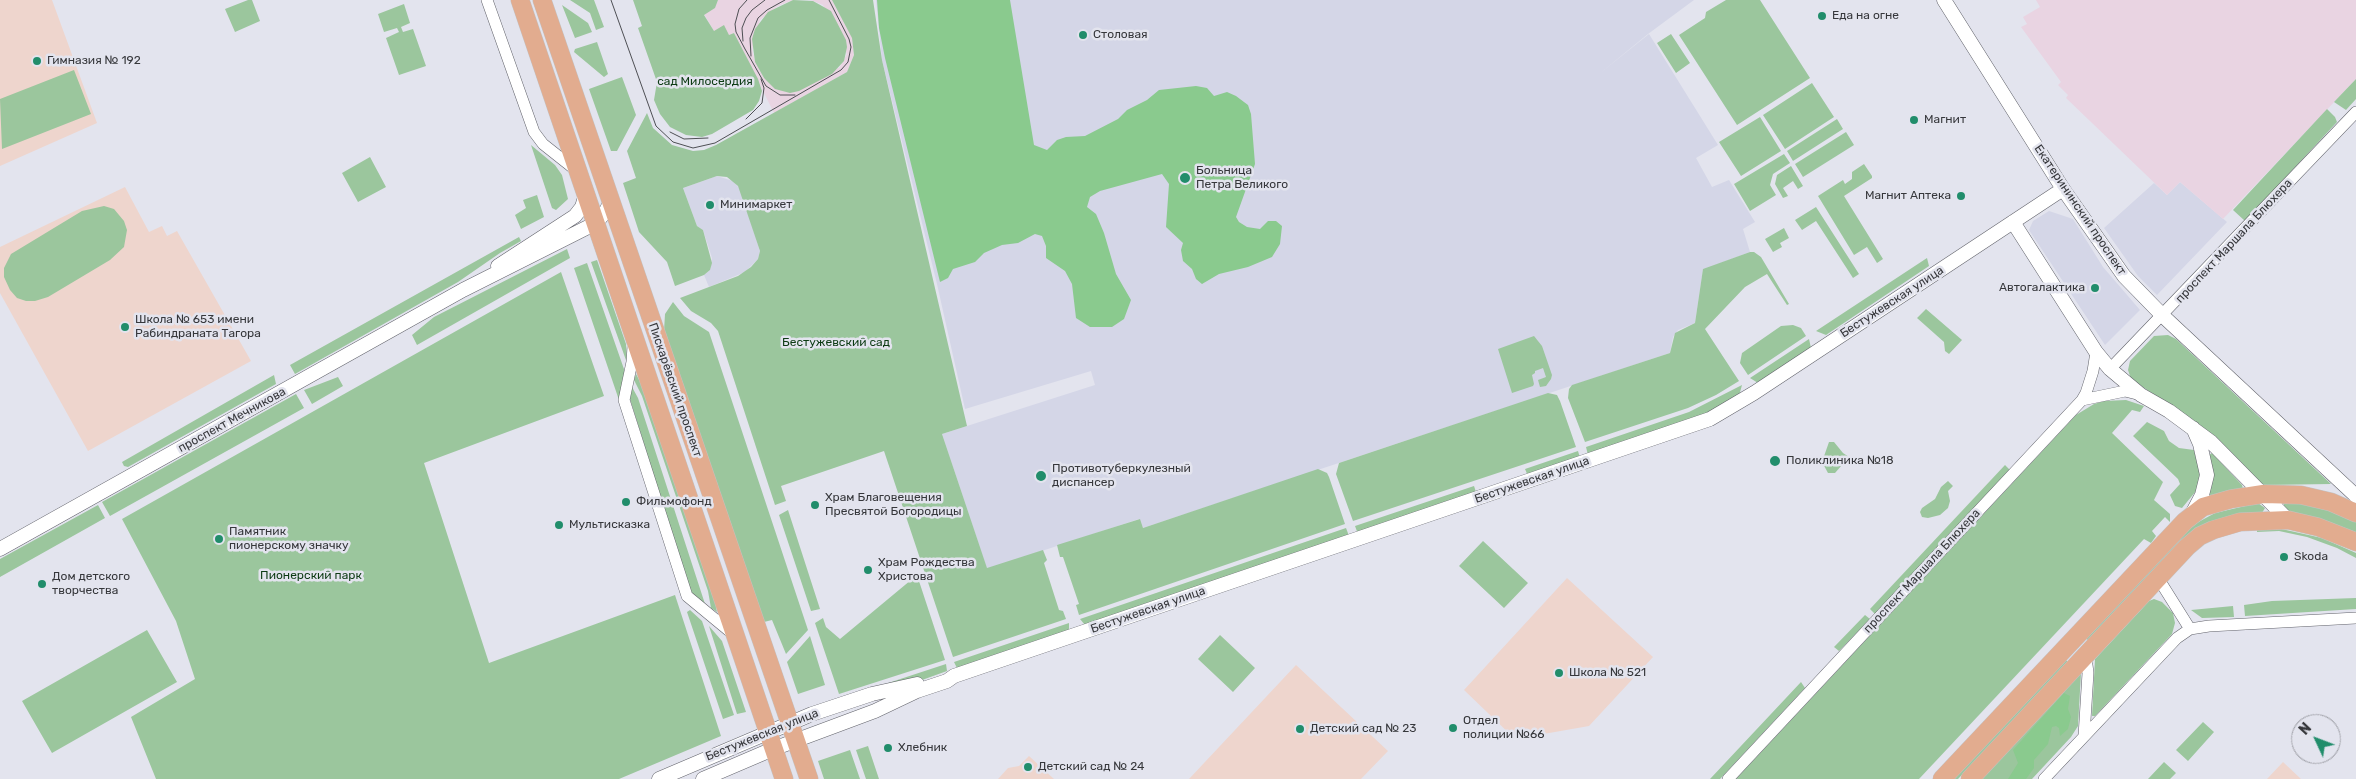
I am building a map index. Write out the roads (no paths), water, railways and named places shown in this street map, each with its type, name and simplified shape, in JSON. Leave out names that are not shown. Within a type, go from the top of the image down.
[{"type":"main road","name":"Пискарёвский проспект","points":[[520,0],[784,779]]},
{"type":"main road","name":"Пискарёвский проспект","points":[[544,4],[809,779]]},
{"type":"main road","points":[[1942,779],[2190,516],[2203,507],[2262,494],[2316,498],[2356,513]]},
{"type":"main road","points":[[1970,779],[2187,547],[2213,530],[2240,522],[2288,520],[2318,527],[2356,542]]},
{"type":"main road","points":[[2067,646],[2082,660]]},
{"type":"street","points":[[487,0],[534,132],[543,144],[579,172]]},
{"type":"street","name":"Екатерининский проспект","points":[[1944,0],[2063,189],[2124,276],[2163,316],[2356,496]]},
{"type":"street","name":"проспект Маршала Блюхера","points":[[2110,369],[2354,117]]},
{"type":"street","name":"Бестужевская улица","points":[[703,779],[773,749],[875,711],[917,691],[947,681],[954,676],[1710,419],[1754,393],[2063,189]]},
{"type":"street","name":"проспект Мечникова","points":[[462,290],[527,245],[575,216],[582,207],[586,194]]},
{"type":"street","name":"проспект Мечникова","points":[[0,549],[462,290],[533,257],[596,223],[606,211],[611,201]]},
{"type":"street","points":[[2013,222],[2096,352],[2110,369],[2141,395],[2193,428],[2211,442],[2288,520]]},
{"type":"street","points":[[634,336],[632,362],[624,400],[687,596],[735,636]]},
{"type":"street","name":"проспект Маршала Блюхера","points":[[1728,779],[2082,400],[2093,372],[2096,352]]},
{"type":"street","points":[[2082,400],[2125,391],[2141,395]]},
{"type":"street","points":[[2190,516],[2199,504],[2206,475],[2200,444],[2193,428]]},
{"type":"street","points":[[2158,578],[2190,629]]},
{"type":"street","points":[[2044,779],[2176,638],[2190,629],[2209,626],[2356,618]]},
{"type":"street","points":[[2082,660],[2087,665],[2088,673],[2084,736]]},
{"type":"street","name":"Бестужевская улица","points":[[659,779],[790,723],[872,694],[946,676],[954,676]]},
{"type":"tram line","points":[[611,0],[656,126],[673,142],[693,148],[715,143],[841,70],[848,62],[851,47],[849,39],[829,0]]},
{"type":"tram line","points":[[747,0],[739,9],[735,24],[736,32],[766,86],[780,95],[795,95]]},
{"type":"tram line","points":[[743,41],[742,28],[746,18],[752,10],[765,0]]},
{"type":"tram line","points":[[751,56],[750,38],[758,18],[767,10],[785,0]]},
{"type":"tram line","points":[[746,119],[762,103],[764,88],[761,79]]},
{"type":"tram line","points":[[670,132],[684,139],[708,138]]},
{"type":"place","name":"Еда на огне","points":[[1822,16]]},
{"type":"place","name":"Столовая","points":[[1083,35]]},
{"type":"place","name":"Гимназия № 192","points":[[37,61]]},
{"type":"place","name":"Магнит","points":[[1914,120]]},
{"type":"place","name":"Больница Петра Великого","points":[[1185,178]]},
{"type":"place","name":"Магнит Аптека","points":[[1961,196]]},
{"type":"place","name":"Минимаркет","points":[[710,205]]},
{"type":"place","name":"Автогалактика","points":[[2095,288]]},
{"type":"place","name":"Школа № 653 имени Рабиндраната Тагора","points":[[125,327]]},
{"type":"place","name":"Поликлиника №18","points":[[1775,461]]},
{"type":"place","name":"Противотуберкулезный диспансер","points":[[1041,476]]},
{"type":"place","name":"Фильмофонд","points":[[626,502]]},
{"type":"place","name":"Храм Благовещения Пресвятой Богородицы","points":[[815,505]]},
{"type":"place","name":"Мультисказка","points":[[559,525]]},
{"type":"place","name":"Памятник пионерскому значку","points":[[219,539]]},
{"type":"place","name":"Skoda","points":[[2284,557]]},
{"type":"place","name":"Храм Рождества Христова","points":[[868,570]]},
{"type":"place","name":"Дом детского творчества","points":[[42,584]]},
{"type":"place","name":"Школа № 521","points":[[1559,673]]},
{"type":"place","name":"Отдел полиции №66","points":[[1453,728]]},
{"type":"place","name":"Детский сад № 23","points":[[1300,729]]},
{"type":"place","name":"Хлебник","points":[[888,748]]},
{"type":"place","name":"Детский сад № 24","points":[[1028,767]]},
{"type":"park label","name":"сад Милосердия","points":[[705,82]]},
{"type":"park label","name":"Бестужевский сад","points":[[836,343]]},
{"type":"park label","name":"Пионерский парк","points":[[311,576]]}]
